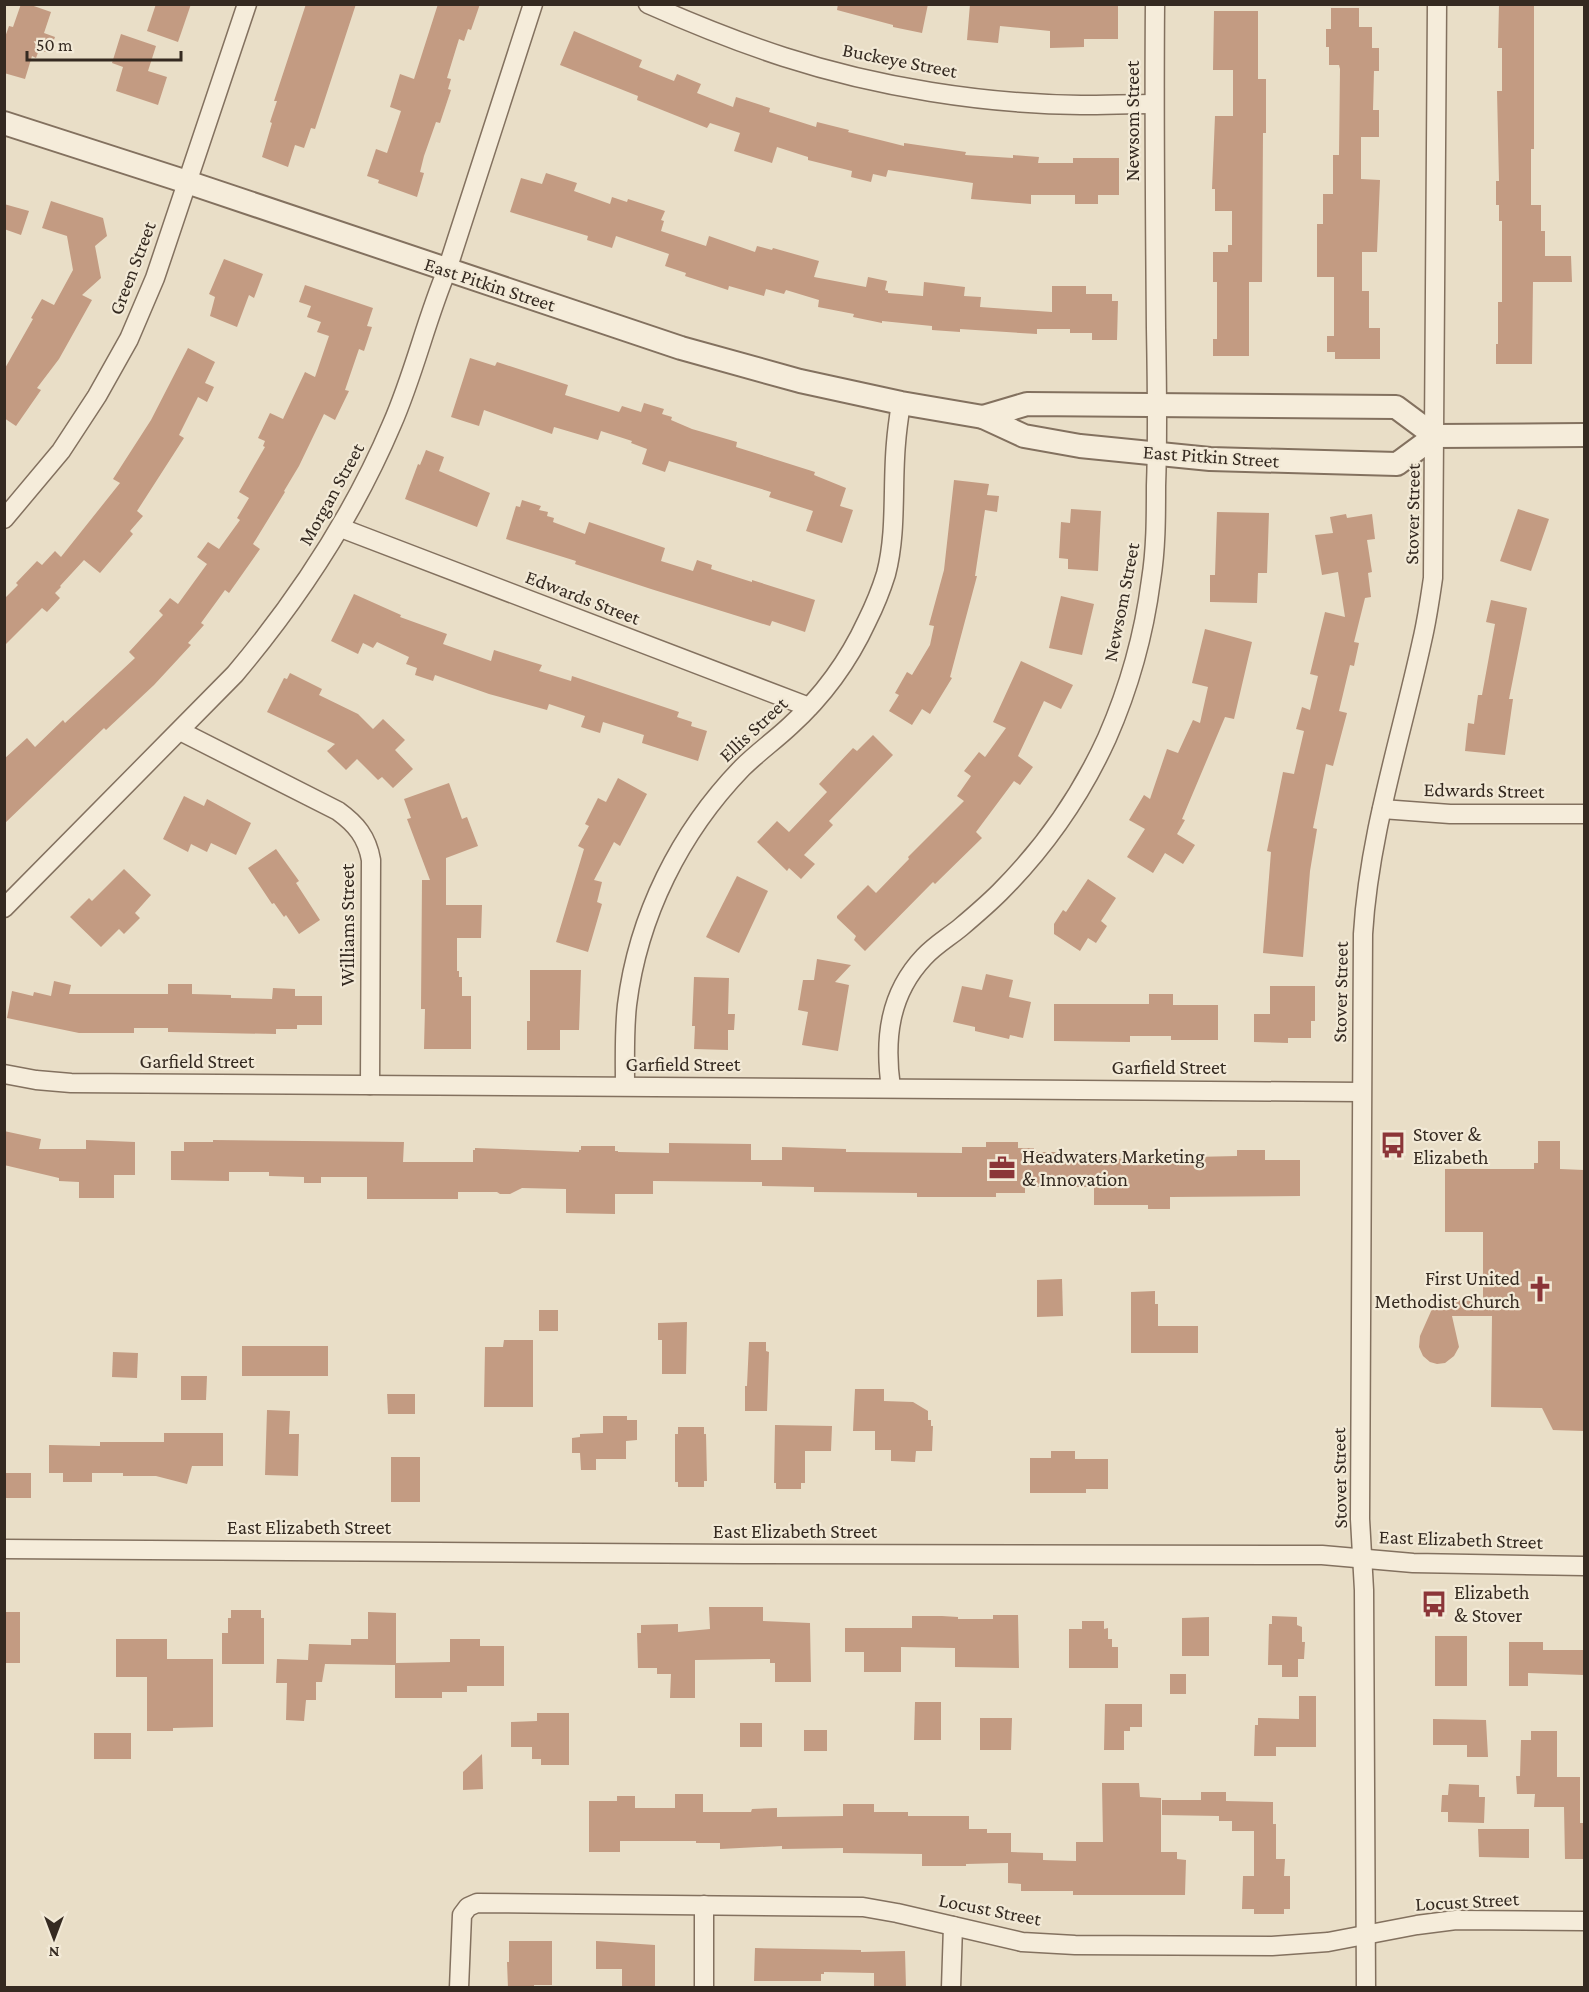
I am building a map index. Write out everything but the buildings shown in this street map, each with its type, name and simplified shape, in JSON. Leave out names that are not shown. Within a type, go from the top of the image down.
[{"type":"street","name":"Green Street","points":[[4,519],[61,451],[97,396],[129,339],[155,278],[247,4]]},
{"type":"street","name":"Morgan Street","points":[[4,908],[235,674],[266,638],[303,588],[341,528],[367,480],[416,364],[434,302],[447,270],[533,4]]},
{"type":"street","name":"Buckeye Street","points":[[648,4],[716,33],[786,58],[858,77],[931,92],[1005,101],[1080,105],[1154,104]]},
{"type":"street","name":"Newsom Street","points":[[891,1088],[887,1063],[887,1039],[893,1010],[909,976],[924,957],[1000,892],[1030,860],[1063,817],[1107,738],[1134,662],[1151,581],[1156,538],[1155,4]]},
{"type":"street","name":"Stover Street","points":[[1366,1988],[1363,1559],[1360,1519],[1364,904],[1396,745],[1423,638],[1433,578],[1437,4]]},
{"type":"street","name":"East Pitkin Street","points":[[4,123],[188,182],[681,348],[800,381],[901,403],[983,417],[1024,436],[1080,446],[1210,459],[1397,464],[1435,436],[1396,407],[1027,404],[983,417]]},
{"type":"street","name":"Ellis Street","points":[[625,1086],[624,1048],[627,1005],[633,970],[646,923],[662,883],[690,833],[714,798],[743,767],[809,707],[835,676],[868,620],[886,574],[894,519],[895,444],[901,403]]},
{"type":"street","points":[[1435,436],[1584,435]]},
{"type":"street","name":"Edwards Street","points":[[341,528],[809,707]]},
{"type":"street","name":"Williams Street","points":[[180,731],[338,811],[351,820],[362,833],[369,848],[370,860],[370,1085]]},
{"type":"street","name":"Edwards Street","points":[[1382,809],[1450,814],[1584,814]]},
{"type":"street","name":"Garfield Street","points":[[4,1074],[71,1083],[1361,1092]]},
{"type":"street","name":"East Elizabeth Street","points":[[4,1549],[1322,1555],[1413,1563],[1584,1566]]},
{"type":"street","name":"Locust Street","points":[[459,1988],[462,1915],[468,1907],[477,1903],[863,1907],[897,1912],[1022,1942],[1075,1945],[1272,1946],[1328,1942],[1456,1920],[1584,1921]]},
{"type":"street","points":[[704,1905],[704,1988]]},
{"type":"street","points":[[951,1988],[953,1926]]},
{"type":"place","name":"Stover & Elizabeth","points":[[1393,1145]]},
{"type":"place","name":"Headwaters Marketing & Innovation","points":[[1002,1168]]},
{"type":"place","name":"First United Methodist Church","points":[[1540,1289]]},
{"type":"place","name":"Elizabeth & Stover","points":[[1434,1604]]}]
